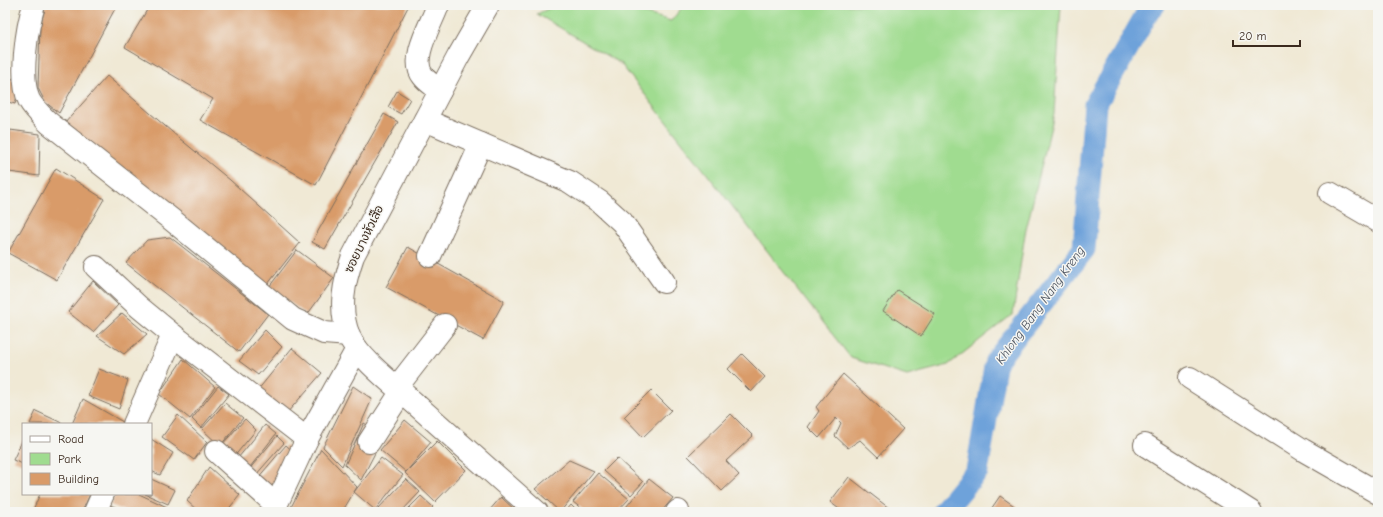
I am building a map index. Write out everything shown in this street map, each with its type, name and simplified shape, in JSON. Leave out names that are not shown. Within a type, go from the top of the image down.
[{"type":"street","points":[[34,5],[25,57],[24,84],[29,99],[36,110],[49,123],[172,220],[293,319],[324,333],[353,342],[399,389],[537,512]]},
{"type":"street","points":[[438,5],[420,50],[418,65],[423,76],[440,91]]},
{"type":"street","name":"ซอยบางหัวเสือ","points":[[353,342],[344,316],[343,302],[346,277],[353,256],[440,91],[488,5]]},
{"type":"street","points":[[425,120],[570,182],[600,202],[622,222],[664,282]]},
{"type":"street","points":[[430,256],[481,144]]},
{"type":"street","points":[[1330,193],[1378,221]]},
{"type":"street","points":[[96,267],[139,307],[173,335],[308,439]]},
{"type":"street","points":[[369,442],[399,389],[445,325]]},
{"type":"street","points":[[134,423],[173,335]]},
{"type":"street","points":[[216,451],[274,508],[353,342]]},
{"type":"street","points":[[1190,378],[1304,450],[1378,493]]},
{"type":"street","points":[[1145,445],[1251,512]]},
{"type":"street","points":[[95,512],[103,495]]},
{"type":"green space","points":[[556,5],[617,5],[671,21],[684,5],[1061,5],[1054,114],[1025,234],[1013,314],[948,365],[907,376],[851,358],[621,64],[537,14]]},
{"type":"building","points":[[46,5],[117,5],[59,113],[45,102],[38,88],[40,27]]},
{"type":"building","points":[[150,5],[409,5],[316,185],[200,120],[213,99],[125,47]]},
{"type":"building","points":[[107,76],[230,180],[300,243],[264,289],[64,124]]},
{"type":"building","points":[[5,77],[21,81],[15,104],[5,101]]},
{"type":"building","points":[[397,91],[410,99],[401,114],[388,107]]},
{"type":"building","points":[[384,114],[398,122],[325,249],[312,242]]},
{"type":"building","points":[[10,130],[40,134],[39,176],[9,172]]},
{"type":"building","points":[[56,168],[104,199],[57,280],[8,253]]},
{"type":"building","points":[[170,237],[268,314],[239,352],[126,263],[147,240]]},
{"type":"building","points":[[408,247],[504,301],[483,340],[386,287]]},
{"type":"building","points":[[297,250],[334,278],[307,315],[269,287]]},
{"type":"building","points":[[93,281],[118,305],[93,332],[68,312]]},
{"type":"building","points":[[897,290],[935,314],[921,336],[883,311]]},
{"type":"building","points":[[122,313],[147,334],[124,354],[97,336]]},
{"type":"building","points":[[265,330],[282,347],[258,375],[239,361]]},
{"type":"building","points":[[292,348],[322,373],[286,414],[257,391]]},
{"type":"building","points":[[742,354],[765,377],[751,392],[728,369]]},
{"type":"building","points":[[183,359],[215,387],[190,419],[159,394]]},
{"type":"building","points":[[99,369],[128,380],[119,409],[88,396]]},
{"type":"building","points":[[843,374],[903,429],[878,457],[860,440],[848,448],[835,436],[841,423],[836,418],[819,438],[808,427],[819,411],[816,407]]},
{"type":"building","points":[[218,386],[229,394],[201,428],[192,419]]},
{"type":"building","points":[[353,386],[372,399],[342,466],[323,447]]},
{"type":"building","points":[[651,390],[671,410],[643,437],[624,417]]},
{"type":"building","points":[[83,399],[123,422],[123,423],[72,423]]},
{"type":"building","points":[[225,403],[243,418],[220,446],[202,429]]},
{"type":"building","points":[[36,411],[62,423],[30,423]]},
{"type":"building","points":[[731,414],[753,436],[726,461],[739,475],[722,491],[688,456]]},
{"type":"building","points":[[178,415],[207,442],[194,460],[162,437]]},
{"type":"building","points":[[245,419],[256,430],[233,458],[220,447]]},
{"type":"building","points":[[405,420],[431,442],[406,472],[380,450]]},
{"type":"building","points":[[364,423],[372,428],[364,444],[376,451],[361,480],[345,465]]},
{"type":"building","points":[[265,425],[276,434],[250,467],[238,458]]},
{"type":"building","points":[[277,436],[284,443],[254,477],[247,472]]},
{"type":"building","points":[[152,440],[173,453],[160,475],[152,471]]},
{"type":"building","points":[[22,441],[22,464],[13,460]]},
{"type":"building","points":[[437,441],[466,470],[435,502],[405,473]]},
{"type":"building","points":[[286,445],[297,455],[270,488],[257,479]]},
{"type":"building","points":[[321,449],[357,487],[342,512],[290,512],[289,511]]},
{"type":"building","points":[[381,458],[403,475],[375,510],[354,492]]},
{"type":"building","points":[[617,458],[643,482],[631,495],[604,471]]},
{"type":"building","points":[[569,460],[594,471],[560,512],[535,489]]},
{"type":"building","points":[[209,467],[240,495],[226,512],[199,512],[187,501]]},
{"type":"building","points":[[598,473],[629,499],[617,512],[586,512],[573,502]]},
{"type":"building","points":[[849,477],[894,512],[843,512],[830,502]]},
{"type":"building","points":[[152,479],[175,490],[168,504],[147,495],[152,495]]},
{"type":"building","points":[[406,479],[420,492],[401,512],[381,512],[378,509]]},
{"type":"building","points":[[649,479],[673,498],[661,512],[622,512]]},
{"type":"building","points":[[40,495],[90,495],[82,512],[32,512]]},
{"type":"building","points":[[115,495],[141,495],[167,507],[164,512],[128,512],[110,505]]},
{"type":"building","points":[[421,496],[433,507],[428,512],[405,512]]},
{"type":"building","points":[[1000,496],[1023,512],[989,512]]},
{"type":"building","points":[[501,497],[517,512],[488,512]]},
{"type":"building","points":[[571,505],[578,512],[565,512]]},
{"type":"waterway","name":"Khlong Bang Nang Kreng","points":[[943,512],[977,471],[996,361],[1084,249],[1095,105],[1149,10],[1154,5]]}]
